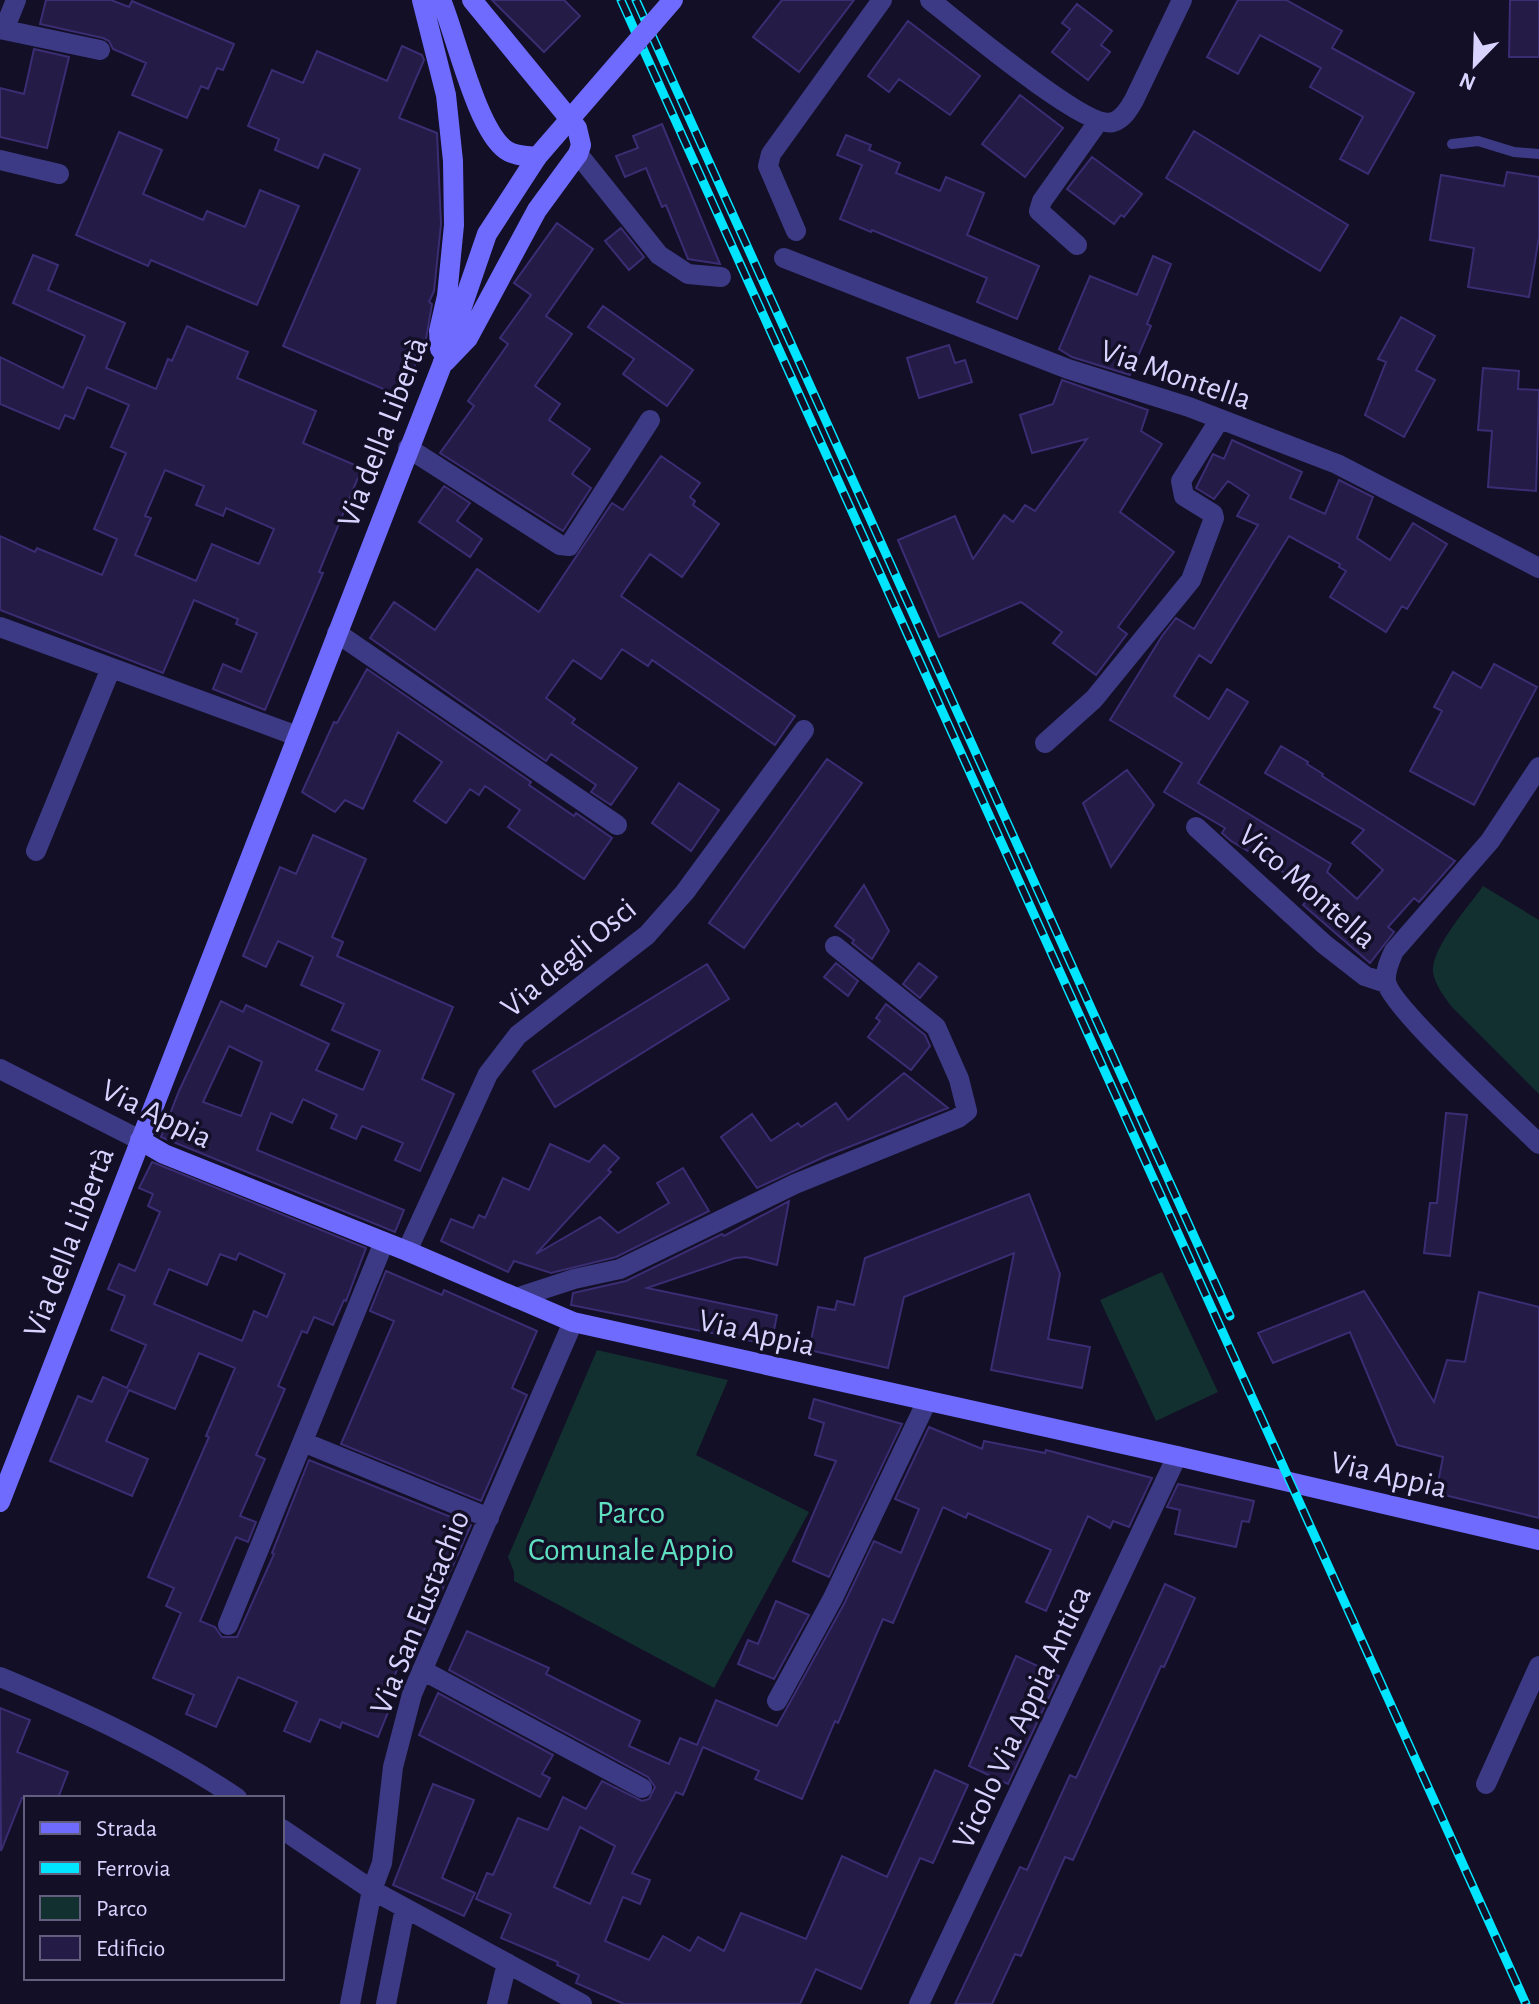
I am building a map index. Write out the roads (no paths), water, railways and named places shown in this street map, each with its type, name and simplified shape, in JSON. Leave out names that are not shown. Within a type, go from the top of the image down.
[{"type":"street","points":[[16,0],[2,30],[100,50]]},
{"type":"street","points":[[422,0],[446,95],[453,161],[454,225],[447,296],[439,331],[442,365]]},
{"type":"street","points":[[441,0],[479,109],[491,134],[510,153],[537,157]]},
{"type":"street","points":[[442,365],[468,338],[537,210],[578,154],[581,145],[577,128],[472,0]]},
{"type":"street","name":"Via della Libertà","points":[[0,1502],[442,365],[487,234],[537,157],[673,0]]},
{"type":"street","points":[[796,231],[768,166],[771,154],[882,0]]},
{"type":"street","points":[[930,0],[1071,108],[1098,122],[1112,123],[1124,115],[1134,100],[1182,0]]},
{"type":"street","points":[[1077,245],[1039,211],[1042,201],[1098,122]]},
{"type":"street","points":[[578,154],[659,255],[688,274],[721,277]]},
{"type":"street","points":[[0,160],[59,174]]},
{"type":"street","name":"Via Montella","points":[[784,258],[1068,369],[1220,419],[1337,464],[1539,568]]},
{"type":"street","points":[[1045,743],[1094,699],[1191,580],[1214,518],[1213,514],[1184,496],[1181,481],[1220,419]]},
{"type":"street","points":[[408,448],[560,545],[569,546],[650,420]]},
{"type":"street","points":[[0,627],[297,736]]},
{"type":"street","points":[[337,633],[617,825]]},
{"type":"street","points":[[36,851],[111,668]]},
{"type":"street","name":"Via degli Osci","points":[[407,1251],[488,1074],[518,1035],[647,935],[685,892],[804,730]]},
{"type":"street","points":[[1539,767],[1490,841],[1394,951],[1387,968],[1386,983],[1397,1002],[1419,1026],[1539,1144]]},
{"type":"street","name":"Vico Montella","points":[[1196,827],[1324,944],[1365,976],[1386,983]]},
{"type":"street","points":[[516,1298],[574,1279],[620,1269],[795,1184],[958,1118],[967,1111],[959,1079],[936,1027],[835,946]]},
{"type":"street","name":"Via Appia","points":[[0,1069],[164,1154],[407,1251],[573,1322],[1539,1540]]},
{"type":"street","points":[[228,1625],[384,1242]]},
{"type":"street","name":"Via San Eustachio","points":[[350,2004],[372,1890],[382,1863],[393,1767],[412,1694],[573,1322]]},
{"type":"street","points":[[777,1701],[833,1598],[927,1401]]},
{"type":"street","points":[[303,1442],[489,1518]]},
{"type":"street","name":"Vicolo Via Appia Antica","points":[[919,2004],[1177,1456]]},
{"type":"street","points":[[1486,1784],[1539,1666]]},
{"type":"street","points":[[422,1670],[642,1788]]},
{"type":"street","points":[[0,1677],[93,1716],[234,1796]]},
{"type":"street","points":[[284,1830],[372,1890],[582,2004]]},
{"type":"street","points":[[386,2004],[405,1908]]},
{"type":"street","points":[[497,2004],[507,1963]]},
{"type":"lane","points":[[1452,144],[1478,141],[1514,152],[1539,154]]},
{"type":"railway","points":[[621,0],[1526,2004]]},
{"type":"railway","points":[[636,0],[1230,1316]]},
{"type":"park label","name":"Parco Comunale Appio","points":[[631,1530]]}]
